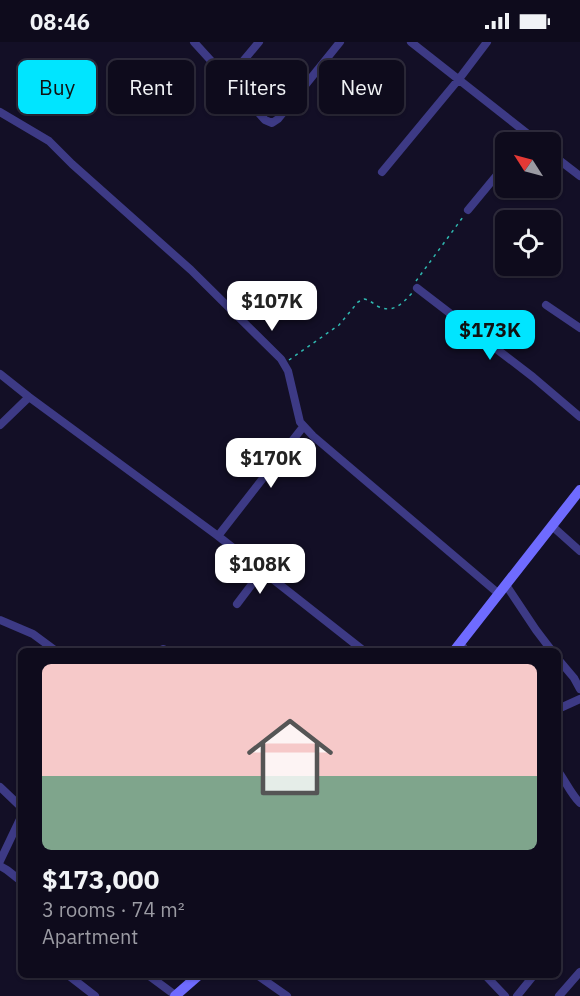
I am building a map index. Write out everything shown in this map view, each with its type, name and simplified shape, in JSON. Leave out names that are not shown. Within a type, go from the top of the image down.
[{"type":"street","points":[[194,42],[211,60]]},
{"type":"street","points":[[244,60],[259,42]]},
{"type":"street","points":[[307,83],[340,42]]},
{"type":"street","points":[[411,42],[525,132]]},
{"type":"street","points":[[382,172],[487,42]]},
{"type":"street","points":[[0,112],[49,141],[191,270],[281,359],[288,371],[303,427],[499,594]]},
{"type":"street","points":[[260,114],[272,123],[282,114]]},
{"type":"street","points":[[561,161],[580,176]]},
{"type":"street","points":[[468,210],[495,177]]},
{"type":"street","points":[[417,288],[533,377],[580,417]]},
{"type":"street","points":[[546,305],[580,328]]},
{"type":"street","points":[[0,374],[218,536],[360,648]]},
{"type":"street","points":[[0,426],[29,397]]},
{"type":"street","points":[[218,536],[303,427]]},
{"type":"street","points":[[460,648],[580,490]]},
{"type":"street","points":[[552,526],[580,551]]},
{"type":"street","points":[[237,604],[262,571]]},
{"type":"street","points":[[506,585],[550,648]]},
{"type":"street","points":[[0,620],[33,634],[52,648]]},
{"type":"street","points":[[561,663],[580,688]]},
{"type":"street","points":[[561,708],[580,699]]},
{"type":"street","points":[[561,775],[580,803]]},
{"type":"street","points":[[0,787],[18,804]]},
{"type":"street","points":[[0,861],[18,823]]},
{"type":"street","points":[[0,866],[18,878]]},
{"type":"street","points":[[559,996],[580,972]]},
{"type":"street","points":[[72,978],[96,996]]},
{"type":"street","points":[[152,978],[175,996],[196,978]]},
{"type":"street","points":[[260,978],[287,996]]},
{"type":"street","points":[[488,978],[505,996]]},
{"type":"street","points":[[517,996],[532,978]]},
{"type":"path","points":[[284,364],[339,325],[364,298],[380,307],[396,308],[417,288],[418,277],[468,210]]}]
